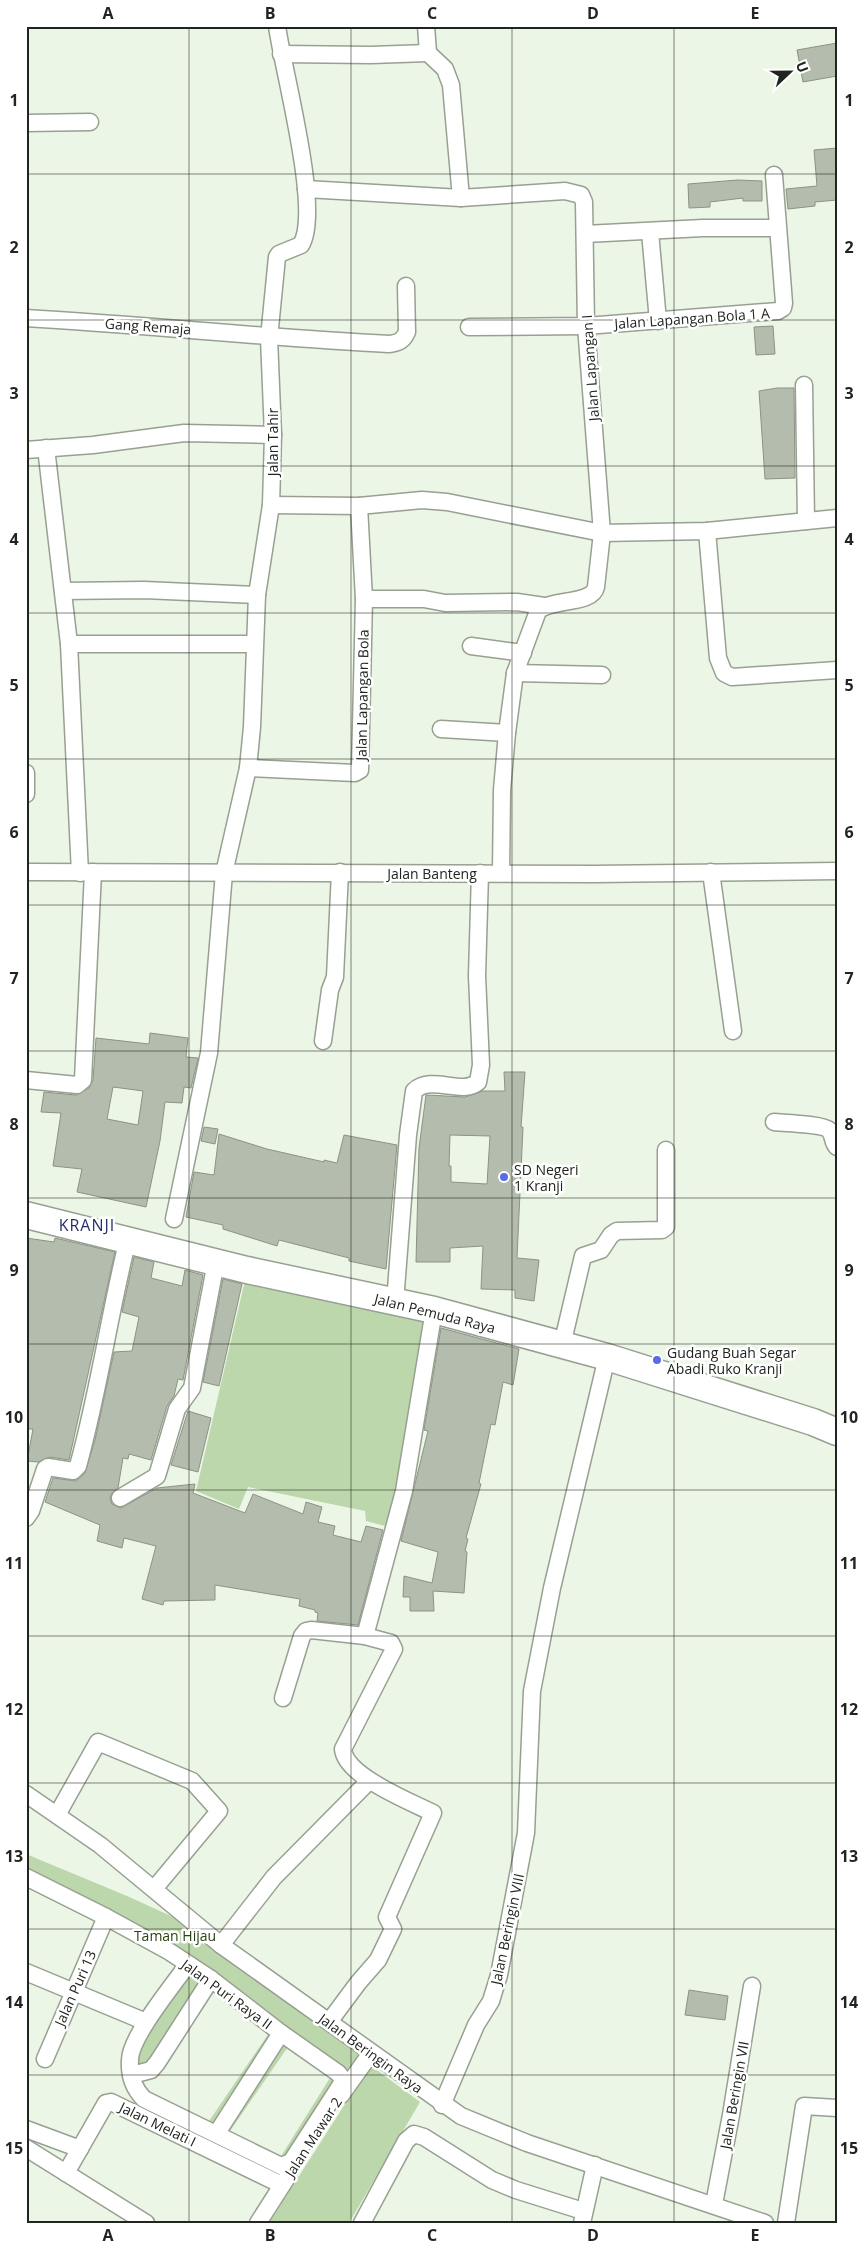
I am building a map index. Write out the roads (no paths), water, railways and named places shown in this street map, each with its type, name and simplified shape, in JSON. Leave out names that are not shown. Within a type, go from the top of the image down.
[{"type":"main road","name":"Jalan Pemuda Raya","points":[[26,1215],[216,1262],[434,1310],[607,1357],[813,1422],[837,1432]]},
{"type":"street","name":"Jalan Tahir","points":[[174,1219],[209,1053],[224,874],[248,768],[252,727],[257,595],[271,505],[273,435],[269,338],[277,257],[279,254],[301,245],[307,233],[306,189],[299,137],[281,54],[277,26]]},
{"type":"street","points":[[306,189],[461,198],[451,84],[445,69],[428,53],[426,26]]},
{"type":"street","points":[[281,54],[371,55],[428,53]]},
{"type":"street","points":[[26,123],[90,122]]},
{"type":"street","name":"Jalan Lapangan Bola 1 A","points":[[469,327],[586,326],[778,312],[783,308],[784,303],[776,228],[774,175]]},
{"type":"street","name":"Jalan Lapangan I","points":[[461,198],[564,191],[581,195],[584,202],[586,326],[602,533],[595,592],[590,597],[544,606]]},
{"type":"street","points":[[585,234],[703,228],[776,228]]},
{"type":"street","points":[[650,232],[658,320]]},
{"type":"street","name":"Gang Remaja","points":[[26,318],[182,328],[269,338],[389,344],[398,343],[407,332],[406,286]]},
{"type":"street","points":[[804,385],[806,521]]},
{"type":"street","points":[[26,450],[94,445],[184,433],[273,435]]},
{"type":"street","points":[[26,1080],[77,1085],[83,1080],[86,872],[63,591],[58,568],[46,448]]},
{"type":"street","points":[[271,505],[359,506],[422,500],[447,502],[602,533],[707,531],[837,518]]},
{"type":"street","name":"Jalan Lapangan Bola","points":[[248,768],[355,773],[360,770],[364,599],[359,506]]},
{"type":"street","points":[[707,531],[718,658],[724,672],[732,677],[837,670]]},
{"type":"street","points":[[63,591],[144,590],[257,595]]},
{"type":"street","points":[[364,599],[424,599],[445,603],[517,602],[544,606]]},
{"type":"street","points":[[501,873],[502,790],[515,673],[538,611],[544,606]]},
{"type":"street","points":[[68,644],[254,644]]},
{"type":"street","points":[[471,646],[523,652]]},
{"type":"street","points":[[515,673],[602,675]]},
{"type":"street","points":[[441,729],[507,733]]},
{"type":"street","points":[[26,773],[26,794]]},
{"type":"street","name":"Jalan Banteng","points":[[26,872],[594,874],[837,871]]},
{"type":"street","points":[[323,1041],[330,990],[335,977],[340,872]]},
{"type":"street","points":[[711,872],[733,1031]]},
{"type":"street","points":[[395,1302],[408,1135],[414,1091],[419,1086],[426,1084],[469,1087],[478,1082],[479,1077],[481,1065],[477,976],[480,873]]},
{"type":"street","points":[[774,1122],[825,1128],[832,1134],[834,1145],[837,1147]]},
{"type":"street","points":[[562,1345],[583,1256],[601,1250],[611,1235],[617,1231],[662,1230],[666,1227],[666,1150]]},
{"type":"street","points":[[26,1518],[31,1511],[44,1469],[48,1466],[73,1471],[78,1466],[94,1409],[110,1315],[128,1240]]},
{"type":"street","points":[[120,1498],[157,1476],[177,1409],[192,1388],[216,1262]]},
{"type":"street","points":[[365,1636],[404,1491],[434,1310]]},
{"type":"street","name":"Jalan Beringin VIII","points":[[442,2105],[476,2025],[490,2001],[499,1975],[526,1833],[532,1691],[552,1588],[607,1357]]},
{"type":"street","points":[[283,1698],[302,1636],[306,1631],[365,1636],[391,1642],[394,1647],[389,1661],[343,1749],[344,1754],[356,1770],[369,1782],[433,1814],[387,1917],[393,1929],[382,1952],[330,2022]]},
{"type":"street","points":[[57,1815],[98,1742],[192,1781],[219,1810],[154,1889]]},
{"type":"street","points":[[221,1945],[274,1876],[369,1782]]},
{"type":"street","name":"Jalan Beringin Raya","points":[[26,1794],[100,1845],[221,1945],[330,2022],[442,2105],[461,2116],[594,2169],[714,2204],[765,2223]]},
{"type":"street","name":"Jalan Puri Raya II","points":[[28,1881],[106,1917],[188,1964],[338,2073],[342,2078],[342,2083],[291,2162],[287,2165],[281,2166],[217,2134]]},
{"type":"street","name":"Jalan Puri 13","points":[[45,2059],[106,1917]]},
{"type":"street","points":[[188,1964],[146,2022],[129,2060],[134,2086],[144,2099],[217,2134],[281,2033]]},
{"type":"street","points":[[26,1972],[146,2022]]},
{"type":"street","points":[[132,2075],[151,2070],[157,2063],[211,1979]]},
{"type":"street","name":"Jalan Beringin VII","points":[[714,2204],[732,2115],[752,1986]]},
{"type":"street","name":"Jalan Mawar 2","points":[[258,2223],[352,2077],[371,2053]]},
{"type":"street","name":"Jalan Melati I","points":[[66,2172],[106,2103],[111,2102],[282,2185]]},
{"type":"street","points":[[786,2223],[804,2106],[837,2108]]},
{"type":"street","points":[[26,2129],[80,2149]]},
{"type":"street","points":[[362,2223],[406,2141],[414,2134],[424,2137],[492,2180],[582,2217],[594,2169]]},
{"type":"street","points":[[26,2148],[146,2223]]},
{"type":"place","name":"SD Negeri 1 Kranji","points":[[504,1177]]},
{"type":"place","name":"Gudang Buah Segar Abadi Ruko Kranji","points":[[657,1360]]},
{"type":"district","name":"KRANJI","points":[[87,1225]]},
{"type":"park label","name":"Taman Hijau","points":[[175,1935]]}]
